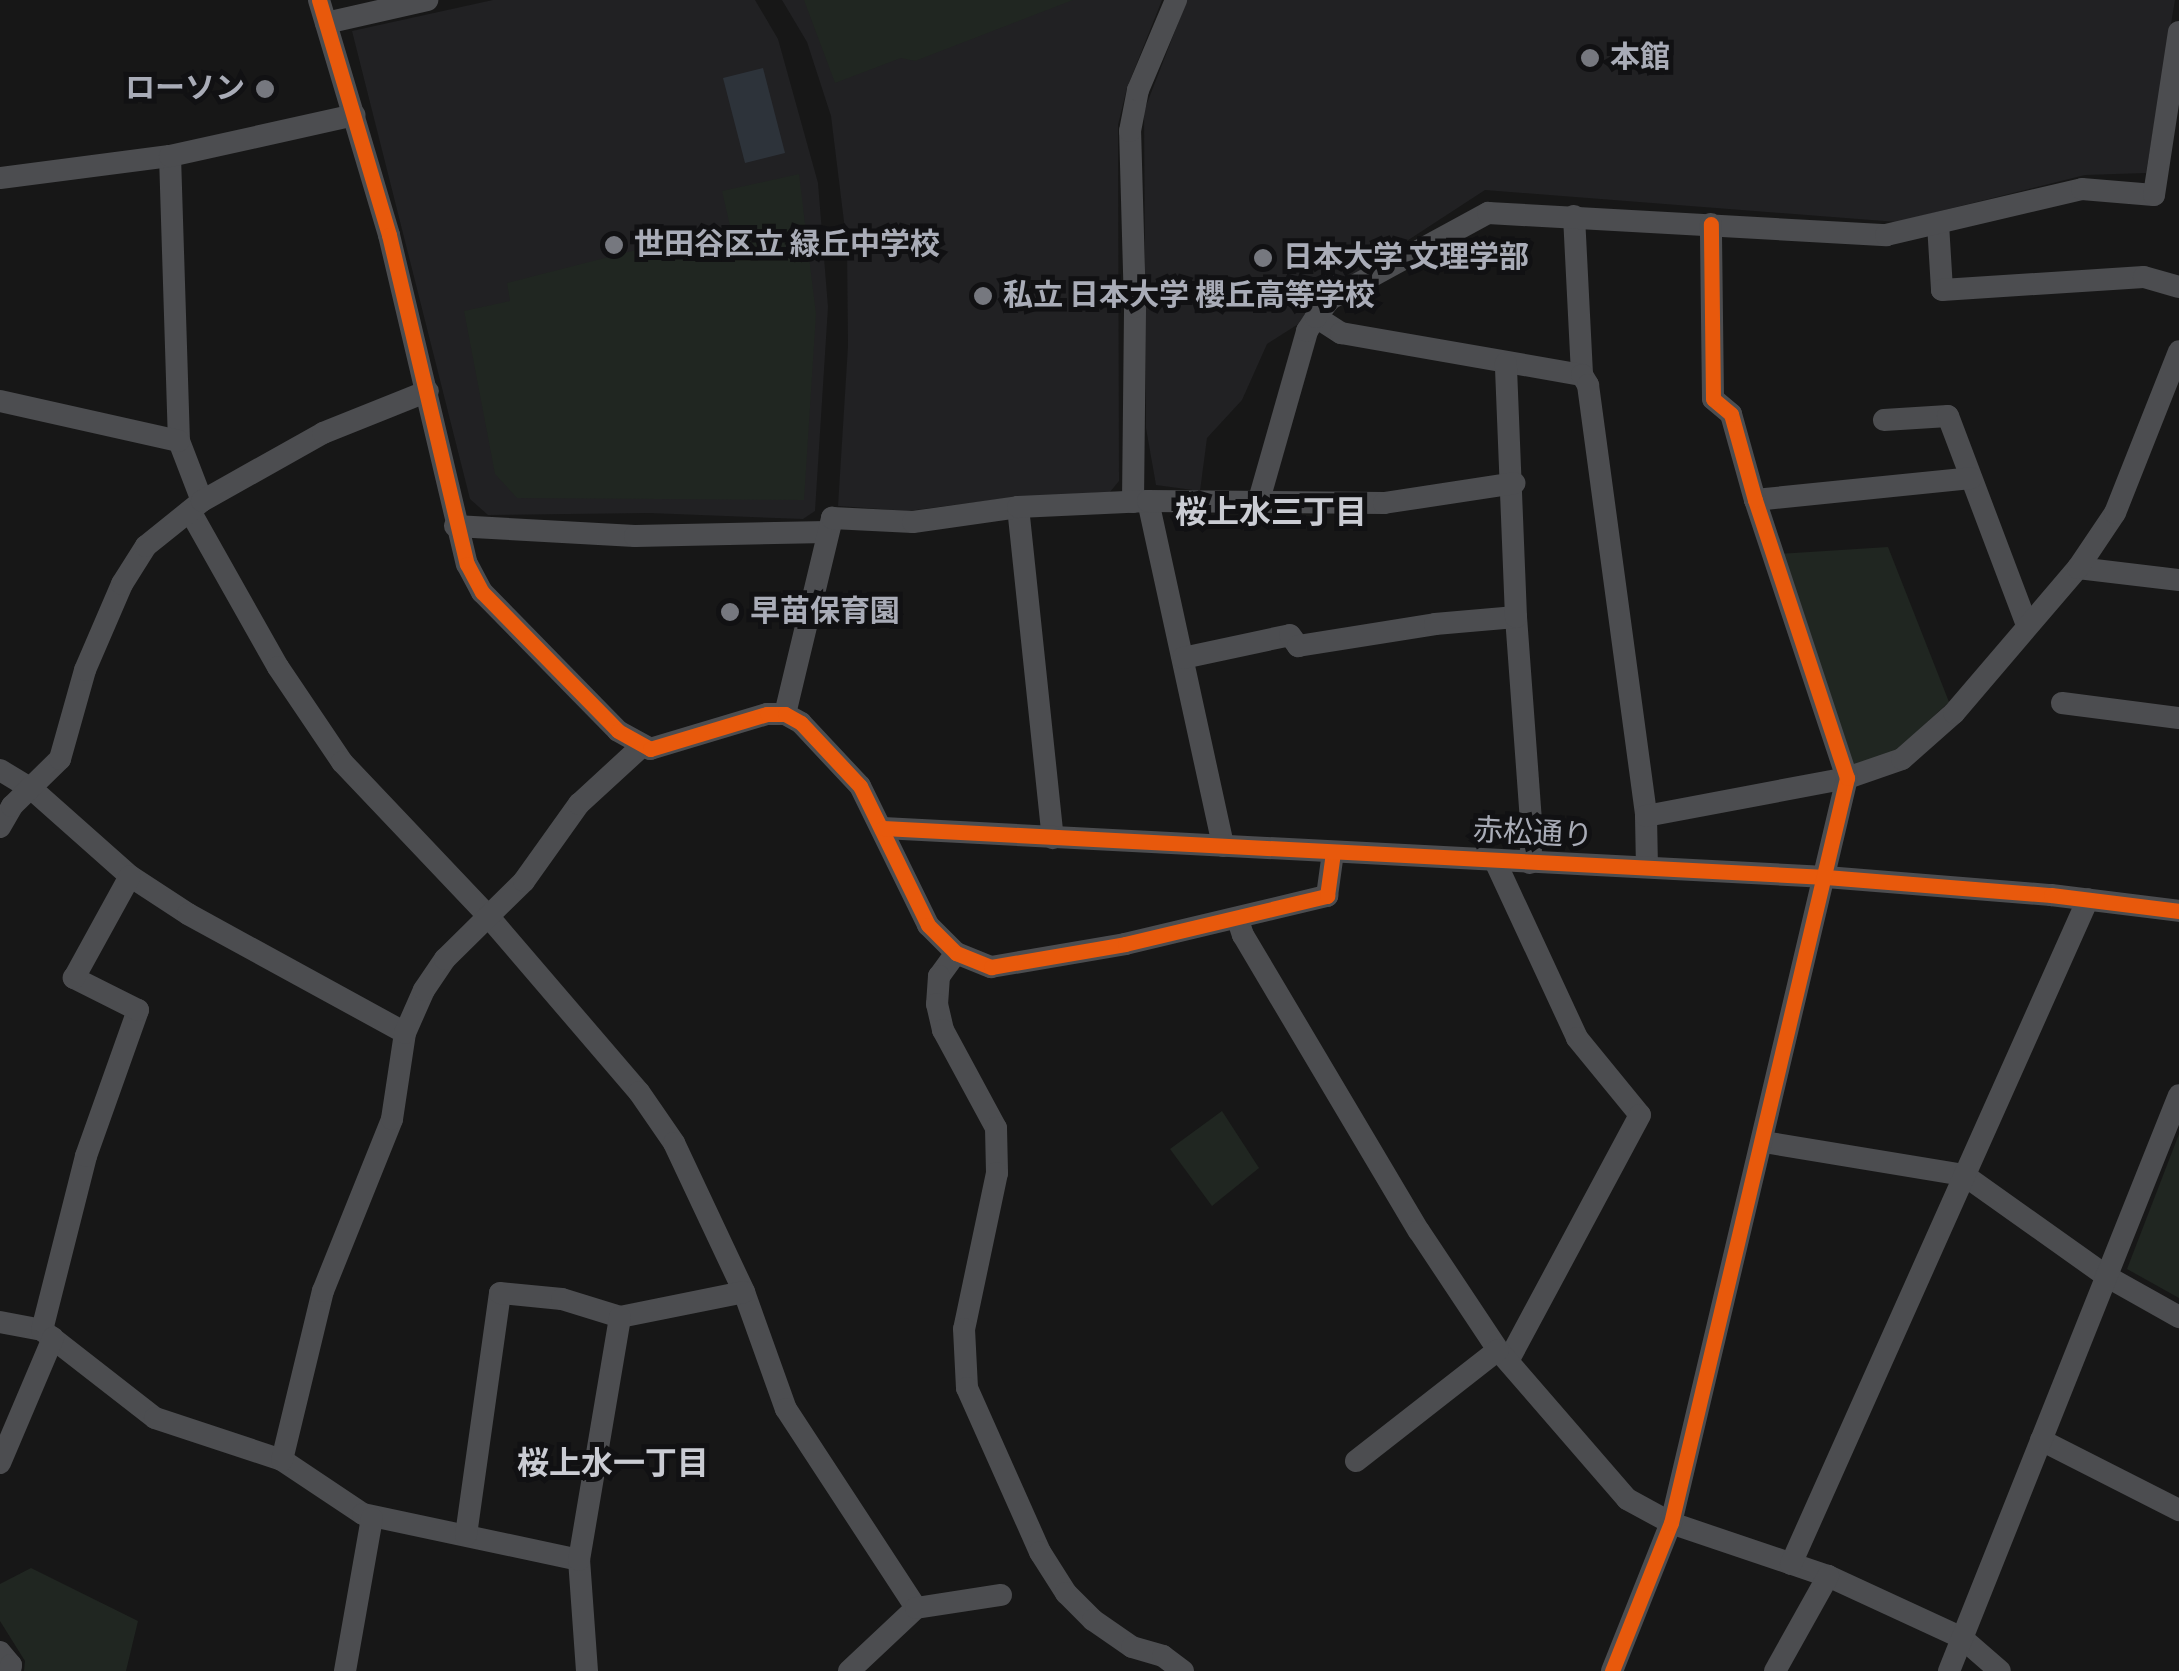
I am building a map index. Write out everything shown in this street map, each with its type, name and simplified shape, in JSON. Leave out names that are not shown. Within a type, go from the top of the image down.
[{"type":"street","points":[[319,0],[355,116],[428,392],[455,526],[482,592],[618,732],[641,747],[666,746],[751,716],[785,714],[802,722],[842,762],[883,828],[928,925],[956,952],[991,967],[1064,957],[1238,920],[1327,896],[1333,852]]},
{"type":"street","points":[[326,24],[427,0]]},
{"type":"street","points":[[1176,0],[1138,90],[1130,131],[1140,502],[1182,658],[1223,846]]},
{"type":"street","points":[[1260,500],[1307,331],[1316,316],[1330,299],[1488,212],[1886,235],[2082,189],[2154,195],[2179,32]]},
{"type":"street","points":[[0,178],[170,156],[355,116]]},
{"type":"street","points":[[170,156],[179,441],[196,506],[278,667],[342,762],[488,916],[657,1118],[710,1214],[744,1292],[786,1409],[916,1608]]},
{"type":"street","points":[[1574,216],[1582,374],[1588,384],[1646,816],[1647,867]]},
{"type":"street","points":[[1612,1671],[1671,1522],[1848,778],[1754,500],[1731,414],[1713,399],[1710,224]]},
{"type":"street","points":[[1938,224],[1942,290],[2144,278],[2179,287]]},
{"type":"street","points":[[1316,316],[1341,333],[1582,374]]},
{"type":"street","points":[[1646,816],[1848,778],[1902,758],[1954,713],[2078,568],[2115,514],[2179,351]]},
{"type":"street","points":[[1506,363],[1514,482],[1516,617],[1532,834],[1530,863]]},
{"type":"street","points":[[0,827],[12,806],[60,760],[85,670],[122,584],[146,546],[196,506],[323,433],[428,392]]},
{"type":"street","points":[[0,400],[179,441]]},
{"type":"street","points":[[1884,420],[1948,416],[2026,625]]},
{"type":"street","points":[[1754,500],[1971,478]]},
{"type":"street","points":[[785,714],[832,518],[913,522],[1018,507],[1140,502],[1384,503],[1514,482]]},
{"type":"street","points":[[1018,507],[1053,838]]},
{"type":"street","points":[[455,526],[635,536],[827,532]]},
{"type":"street","points":[[2078,568],[2179,580]]},
{"type":"street","points":[[1182,658],[1290,635],[1298,646],[1435,624],[1516,617]]},
{"type":"street","points":[[2062,703],[2179,718]]},
{"type":"street","points":[[282,1460],[324,1291],[392,1119],[404,1033],[445,959],[524,881],[579,804],[641,747]]},
{"type":"street","points":[[0,770],[33,790],[130,876],[204,922],[404,1033]]},
{"type":"street","name":"赤松通り","points":[[883,828],[1826,877],[2179,911]]},
{"type":"street","points":[[1356,1462],[1503,1356],[1640,1114],[1576,1038],[1495,860]]},
{"type":"street","points":[[0,1462],[47,1334],[86,1156],[138,1010],[74,978],[130,876]]},
{"type":"street","points":[[1791,1564],[2088,900]]},
{"type":"street","points":[[1238,920],[1243,935],[1419,1231],[1503,1356],[1627,1499],[1671,1522],[1828,1576],[1962,1638],[2000,1671]]},
{"type":"street","points":[[956,952],[940,976],[937,1004],[944,1030],[996,1128],[997,1173],[964,1329],[967,1388],[1040,1552],[1066,1594],[1092,1620],[1132,1646],[1163,1656],[1183,1671]]},
{"type":"street","points":[[1949,1671],[2179,1095]]},
{"type":"street","points":[[1764,1142],[1964,1175],[2106,1276],[2179,1317]]},
{"type":"street","points":[[466,1534],[500,1293],[562,1299],[620,1317],[744,1292]]},
{"type":"street","points":[[586,1671],[579,1560],[620,1317]]},
{"type":"street","points":[[0,1322],[47,1334],[155,1418],[282,1460],[372,1518],[466,1534],[579,1560]]},
{"type":"street","points":[[2042,1440],[2179,1510]]},
{"type":"street","points":[[345,1671],[372,1518]]},
{"type":"street","points":[[1775,1671],[1828,1576]]},
{"type":"street","points":[[849,1671],[916,1608],[1002,1595]]},
{"type":"street","points":[[0,1652],[11,1665],[10,1671]]},
{"type":"shaded area","name":"世田谷区立 緑丘中学校","points":[[493,0],[755,0],[778,39],[818,183],[828,307],[815,511],[803,519],[649,513],[488,515],[470,499],[352,31]]},
{"type":"shaded area","name":"私立 日本大学 櫻丘高等学校","points":[[782,0],[1162,0],[1127,88],[1118,125],[1119,481],[1110,492],[1016,497],[908,511],[838,506],[848,346],[847,246],[831,116],[807,42]]},
{"type":"shaded area","points":[[804,0],[1073,0],[915,61],[901,58],[835,83]]},
{"type":"shaded area","name":"日本大学 文理学部","points":[[1187,0],[2175,0],[2146,173],[2085,175],[1897,222],[1485,190],[1327,293],[1300,323],[1267,344],[1242,400],[1207,438],[1200,491],[1156,485],[1146,428],[1144,111]]},
{"type":"shaded area","points":[[763,68],[785,153],[745,163],[723,78]]},
{"type":"shaded area","points":[[799,174],[816,314],[804,500],[517,498],[495,474],[464,311],[510,301],[507,283],[730,226],[722,191]]},
{"type":"shaded area","points":[[1888,547],[1949,702],[1896,751],[1851,771],[1777,554]]},
{"type":"shaded area","points":[[1222,1111],[1259,1168],[1212,1206],[1170,1149]]},
{"type":"shaded area","points":[[2179,1134],[2179,1298],[2127,1269]]},
{"type":"shaded area","points":[[31,1568],[138,1621],[126,1671],[24,1671],[25,1661],[0,1621],[0,1584]]},
{"type":"cycle path","points":[[319,0],[389,235],[467,564],[482,592],[618,731],[650,749],[767,714],[785,714],[801,723],[860,786],[928,925],[956,953],[991,967],[1125,944],[1327,896],[1333,852]]},
{"type":"cycle path","points":[[1612,1671],[1671,1523],[1847,778],[1755,500],[1731,414],[1713,399],[1711,224]]},
{"type":"cycle path","points":[[883,828],[1826,877],[2051,895],[2179,911]]},
{"type":"place","name":"本館","points":[[1590,58]]},
{"type":"place","name":"ローソン","points":[[265,89]]},
{"type":"place","name":"世田谷区立 緑丘中学校","points":[[614,245]]},
{"type":"place","name":"日本大学 文理学部","points":[[1263,258]]},
{"type":"place","name":"私立 日本大学 櫻丘高等学校","points":[[983,296]]},
{"type":"place","name":"早苗保育園","points":[[730,612]]},
{"type":"district","name":"桜上水三丁目","points":[[1271,513]]},
{"type":"district","name":"桜上水一丁目","points":[[613,1464]]}]
